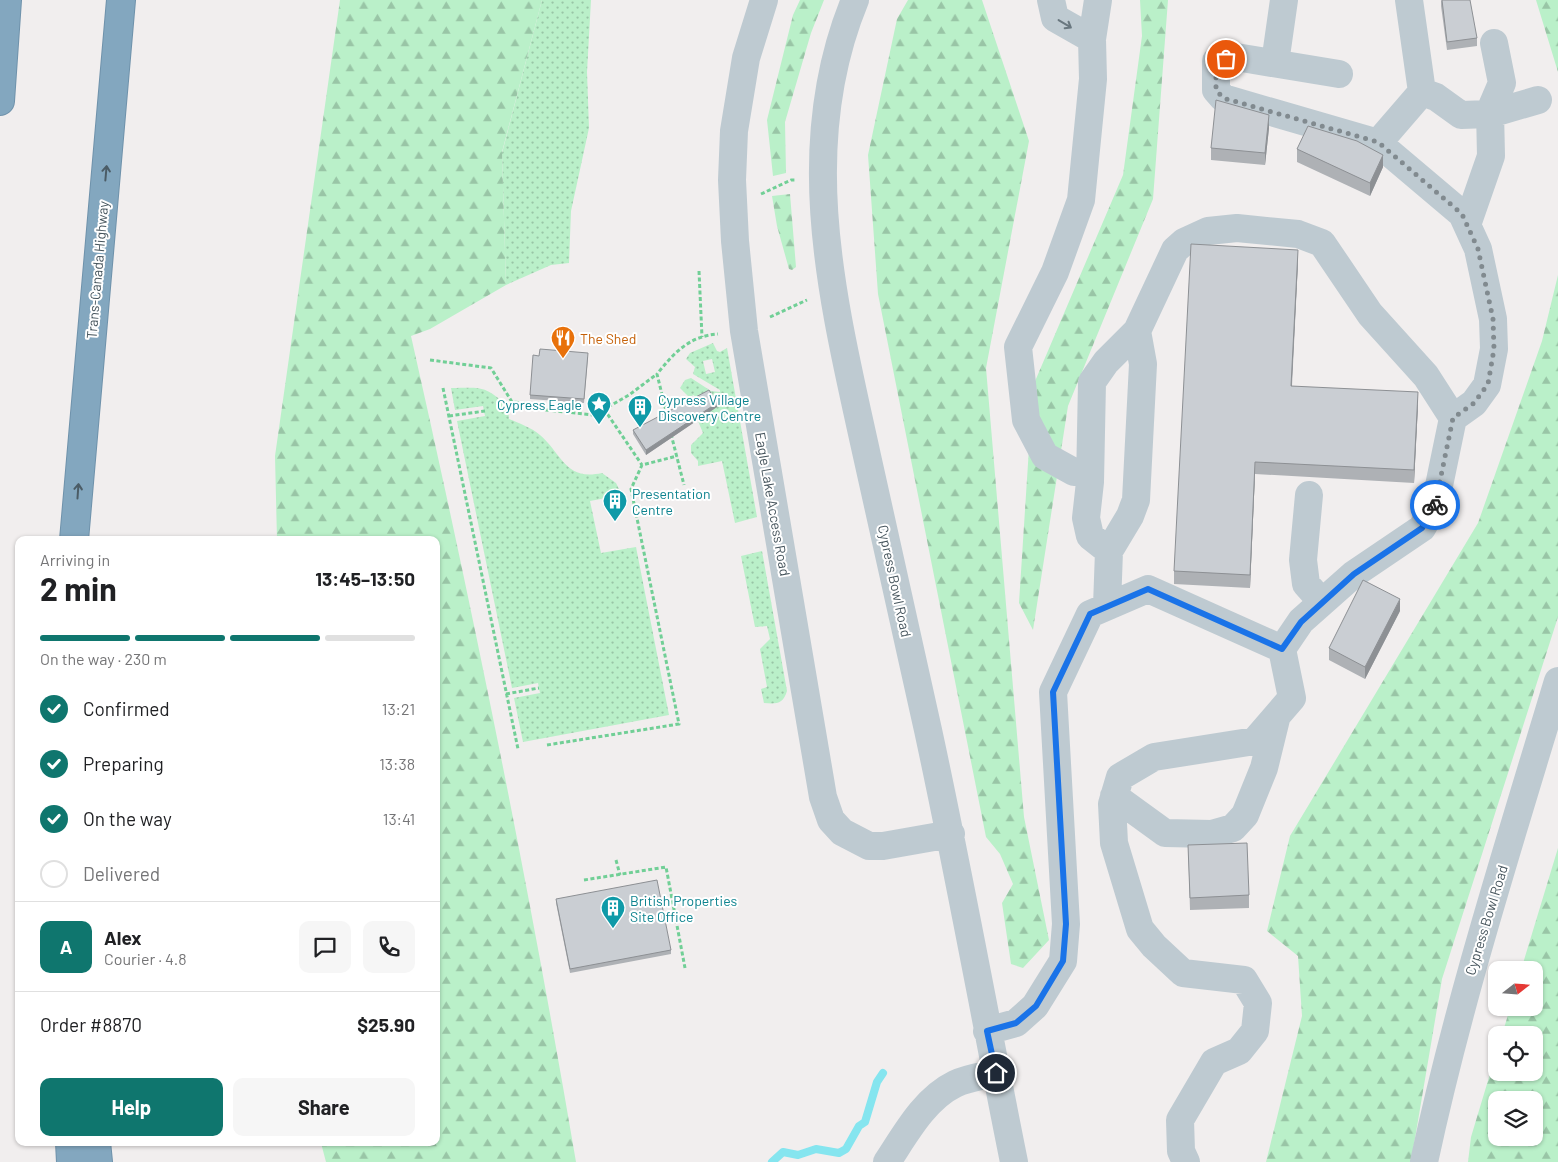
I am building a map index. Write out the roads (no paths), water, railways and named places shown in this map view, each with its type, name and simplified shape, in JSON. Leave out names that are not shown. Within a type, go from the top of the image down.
[{"type":"highway","points":[[0,101],[7,0]]},
{"type":"highway","name":"Trans-Canada Highway","points":[[74,536],[122,0]]},
{"type":"highway","points":[[70,1146],[71,1162]]},
{"type":"highway","points":[[96,1146],[98,1162]]},
{"type":"street","name":"Eagle Lake Access Road","points":[[764,0],[746,58],[734,130],[732,180],[736,250],[744,331],[823,797],[831,820],[842,832],[869,846],[883,846],[951,834]]},
{"type":"street","name":"Cypress Bowl Road","points":[[855,0],[837,50],[826,99],[822,150],[823,204],[834,295],[850,379],[951,834],[987,1031],[1014,1162]]},
{"type":"street","points":[[1051,0],[1055,18],[1092,39]]},
{"type":"street","points":[[1090,468],[1074,472],[1045,456],[1026,420],[1018,347],[1055,272],[1081,200],[1094,80],[1092,39],[1098,0]]},
{"type":"street","points":[[1275,63],[1284,0]]},
{"type":"street","points":[[1378,142],[1422,92],[1409,0]]},
{"type":"street","points":[[1467,225],[1491,156],[1490,114],[1502,83],[1494,43]]},
{"type":"street","points":[[1186,1162],[1181,1151],[1180,1120],[1214,1062],[1239,1051],[1255,1031],[1258,1004],[1244,980],[1183,973],[1154,946],[1140,929],[1114,843],[1112,804],[1120,777],[1154,757],[1255,741],[1277,716],[1292,698],[1282,649],[1301,622],[1354,574],[1422,528],[1435,504],[1453,418],[1474,403],[1488,384],[1494,349],[1493,319],[1478,249],[1462,214],[1378,142],[1223,98],[1216,90],[1216,61],[1236,57],[1339,74]]},
{"type":"street","points":[[1422,92],[1436,98],[1461,115],[1490,114],[1538,100]]},
{"type":"street","points":[[1109,551],[1090,536],[1086,518],[1090,468],[1092,382],[1106,362],[1137,330],[1175,250],[1184,242],[1208,231],[1237,228],[1298,234],[1322,243],[1370,314],[1426,376],[1453,418]]},
{"type":"street","points":[[1107,606],[1109,551],[1130,516],[1136,500],[1143,364],[1137,330]]},
{"type":"street","points":[[1309,495],[1302,560],[1306,584],[1322,602]]},
{"type":"street","points":[[987,1031],[1016,1023],[1036,1006],[1063,961],[1066,924],[1053,692],[1090,614],[1148,589],[1282,649]]},
{"type":"street","name":"Cypress Bowl Road","points":[[1424,1162],[1443,1075],[1469,978],[1558,681]]},
{"type":"street","points":[[1114,796],[1165,832],[1212,834],[1233,828],[1245,815],[1264,768],[1277,716]]},
{"type":"street","points":[[887,1162],[915,1120],[938,1095],[955,1084],[996,1073]]},
{"type":"waterway","points":[[772,1162],[783,1152],[798,1155],[816,1149],[839,1153],[846,1149],[859,1126],[865,1122],[877,1082],[883,1073]]},
{"type":"place","name":"The Shed","points":[[563,359]]},
{"type":"place","name":"Cypress Eagle","points":[[599,425]]},
{"type":"place","name":"Cypress Village Discovery Centre","points":[[640,428]]},
{"type":"place","name":"Presentation Centre","points":[[615,522]]},
{"type":"place","name":"British Properties Site Office","points":[[613,929]]}]
